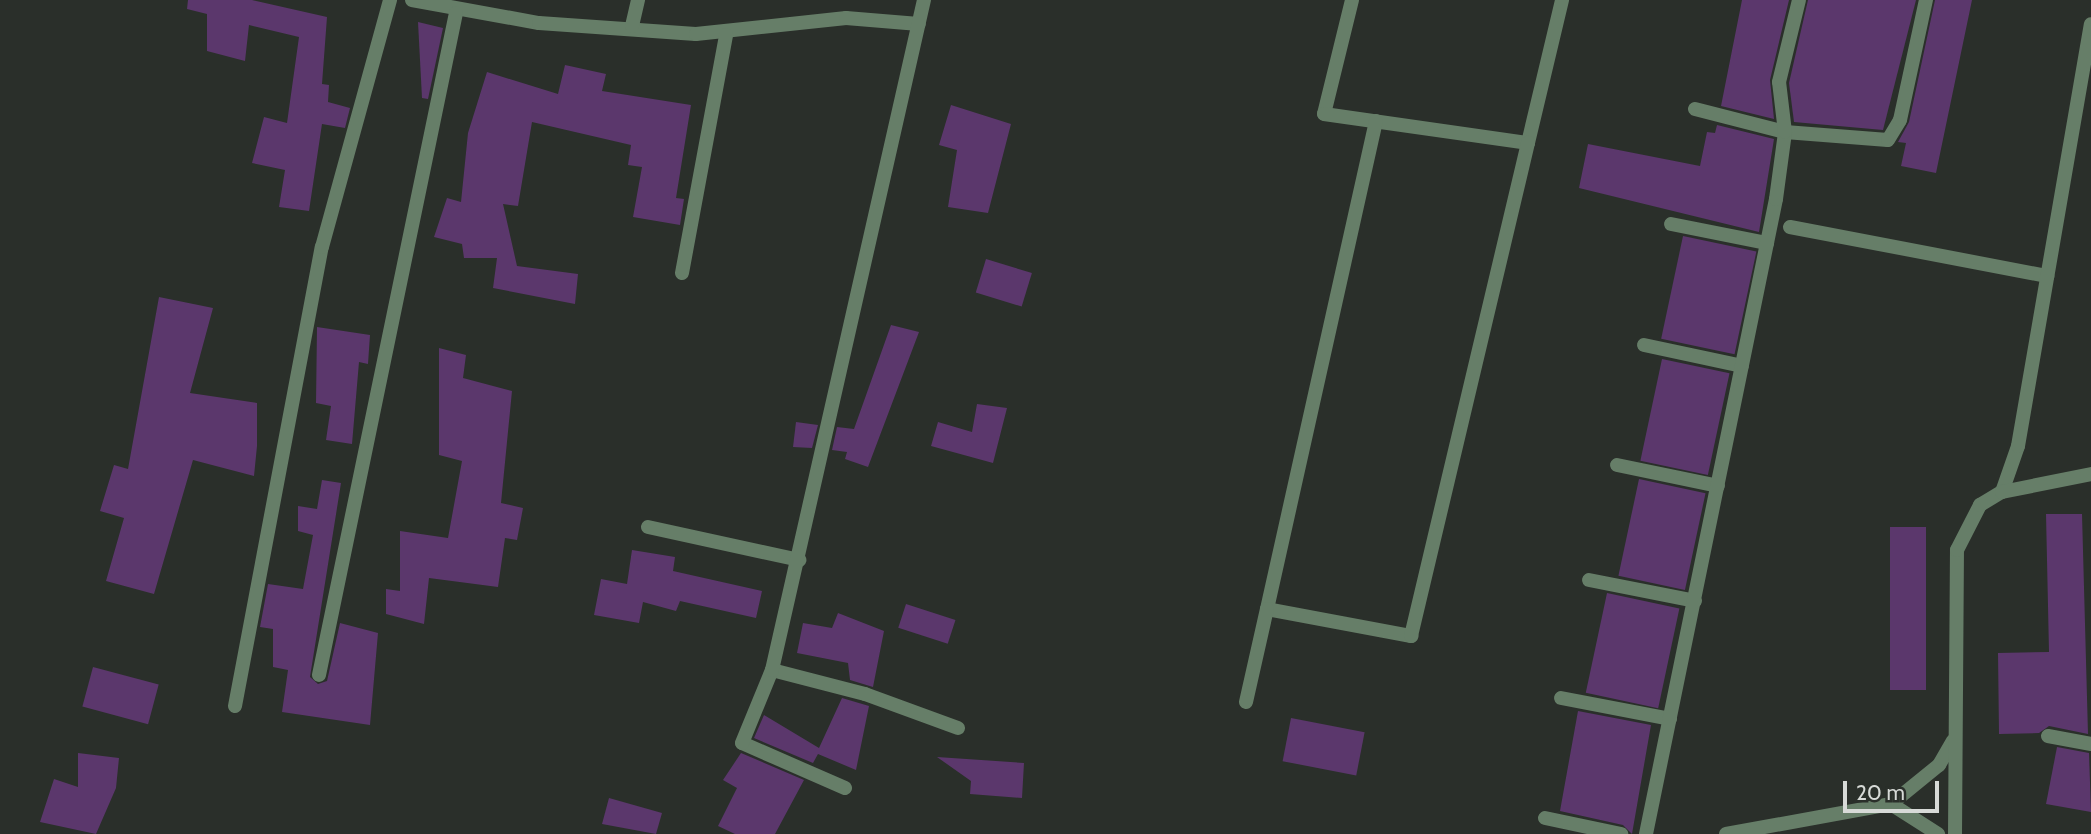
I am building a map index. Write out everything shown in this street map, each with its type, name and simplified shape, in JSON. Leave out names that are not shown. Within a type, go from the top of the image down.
[{"type":"street","points":[[235,706],[322,247],[390,0]]},
{"type":"street","points":[[412,0],[456,13],[726,35],[846,18],[919,24]]},
{"type":"street","points":[[632,26],[638,0]]},
{"type":"street","points":[[845,788],[743,746],[772,670],[799,559],[924,0]]},
{"type":"street","points":[[1352,0],[1324,114],[1528,143]]},
{"type":"street","points":[[1266,609],[1411,636],[1562,0]]},
{"type":"street","points":[[1646,834],[1767,243],[1785,132],[1779,82],[1798,0]]},
{"type":"street","points":[[1695,109],[1785,132],[1891,138],[1926,0]]},
{"type":"street","points":[[319,675],[456,13]]},
{"type":"street","points":[[2002,492],[2018,446],[2091,24]]},
{"type":"street","points":[[682,273],[726,35]]},
{"type":"street","points":[[1246,702],[1376,121]]},
{"type":"street","points":[[1671,224],[1767,243]]},
{"type":"street","points":[[1790,228],[2047,276]]},
{"type":"street","points":[[1644,345],[1742,366]]},
{"type":"street","points":[[1617,465],[1718,486]]},
{"type":"street","points":[[1955,834],[1957,550],[1980,505],[2002,492],[2091,474]]},
{"type":"street","points":[[648,527],[799,559]]},
{"type":"street","points":[[1589,580],[1695,601]]},
{"type":"street","points":[[772,670],[958,728]]},
{"type":"street","points":[[1561,698],[1670,719]]},
{"type":"street","points":[[2048,736],[2091,744]]},
{"type":"street","points":[[1726,834],[1891,804],[1939,765],[1954,740]]},
{"type":"street","points":[[1891,804],[1938,834]]},
{"type":"street","points":[[1545,818],[1621,834]]},
{"type":"building","points":[[188,0],[252,0],[327,17],[322,84],[329,85],[328,102],[350,108],[345,128],[322,124],[309,211],[279,207],[285,170],[252,163],[264,117],[287,123],[299,37],[249,25],[245,61],[207,51],[207,14],[187,9]]},
{"type":"building","points":[[1742,0],[1789,0],[1770,80],[1774,119],[1721,106]]},
{"type":"building","points":[[1808,0],[1916,0],[1883,130],[1794,122],[1789,83]]},
{"type":"building","points":[[1935,0],[1972,0],[1936,173],[1901,166],[1906,143],[1898,142],[1909,122]]},
{"type":"building","points":[[418,22],[443,28],[428,99],[422,98]]},
{"type":"building","points":[[565,65],[606,74],[602,91],[691,105],[676,198],[684,199],[680,225],[633,217],[642,167],[628,165],[631,145],[532,122],[518,206],[503,204],[517,266],[578,274],[575,304],[493,288],[497,258],[464,258],[462,244],[434,237],[447,198],[461,202],[468,133],[487,72],[558,94]]},
{"type":"building","points":[[951,105],[1011,124],[988,213],[948,207],[957,150],[939,145]]},
{"type":"building","points":[[1717,125],[1774,139],[1759,232],[1579,188],[1588,144],[1700,166],[1707,132],[1715,133]]},
{"type":"building","points":[[1683,236],[1756,252],[1735,354],[1661,339]]},
{"type":"building","points":[[986,259],[1032,273],[1022,307],[976,292]]},
{"type":"building","points":[[159,297],[213,308],[190,393],[257,403],[257,446],[254,476],[193,460],[154,594],[106,581],[124,518],[100,511],[114,465],[128,469]]},
{"type":"building","points":[[891,325],[919,332],[868,467],[845,459],[847,452],[832,450],[837,427],[854,429]]},
{"type":"building","points":[[317,327],[370,335],[368,364],[359,362],[352,444],[326,440],[331,406],[316,403]]},
{"type":"building","points":[[439,348],[466,355],[463,378],[512,391],[501,503],[523,508],[517,540],[505,538],[498,587],[429,578],[424,624],[386,614],[386,589],[400,591],[400,531],[448,538],[462,461],[439,455]]},
{"type":"building","points":[[1662,359],[1729,373],[1708,475],[1640,461]]},
{"type":"building","points":[[977,404],[1007,408],[993,463],[931,446],[938,422],[972,432]]},
{"type":"building","points":[[796,422],[818,425],[812,448],[793,447]]},
{"type":"building","points":[[1639,479],[1706,493],[1685,590],[1618,576]]},
{"type":"building","points":[[322,480],[341,483],[310,677],[318,684],[327,681],[340,623],[378,633],[370,725],[282,712],[288,670],[273,667],[273,629],[260,627],[268,584],[303,589],[313,535],[298,531],[298,506],[317,509]]},
{"type":"building","points":[[2046,514],[2082,514],[2088,734],[2049,726],[2039,733],[1999,734],[1998,653],[2049,652]]},
{"type":"building","points":[[1890,527],[1926,527],[1926,690],[1890,690]]},
{"type":"building","points":[[632,550],[675,557],[673,571],[762,591],[756,618],[680,601],[676,611],[643,602],[639,623],[594,615],[601,579],[627,584]]},
{"type":"building","points":[[1607,593],[1679,608],[1658,708],[1586,693]]},
{"type":"building","points":[[906,604],[955,620],[948,644],[898,628]]},
{"type":"building","points":[[838,613],[884,631],[873,687],[850,680],[848,663],[797,653],[803,623],[832,628]]},
{"type":"building","points":[[93,667],[159,685],[148,724],[82,707]]},
{"type":"building","points":[[842,698],[869,706],[856,770],[818,754],[813,763],[754,738],[764,715],[819,748]]},
{"type":"building","points":[[1578,711],[1651,725],[1632,834],[1623,825],[1560,811]]},
{"type":"building","points":[[1291,718],[1365,732],[1356,776],[1283,761]]},
{"type":"building","points":[[2057,747],[2089,753],[2091,812],[2046,804]]},
{"type":"building","points":[[78,753],[119,758],[116,788],[96,834],[40,822],[54,779],[78,787]]},
{"type":"building","points":[[741,753],[804,780],[775,834],[735,834],[718,826],[737,788],[723,780]]},
{"type":"building","points":[[937,757],[1024,763],[1022,798],[970,794],[971,781]]},
{"type":"building","points":[[609,798],[662,813],[656,834],[602,824]]}]
